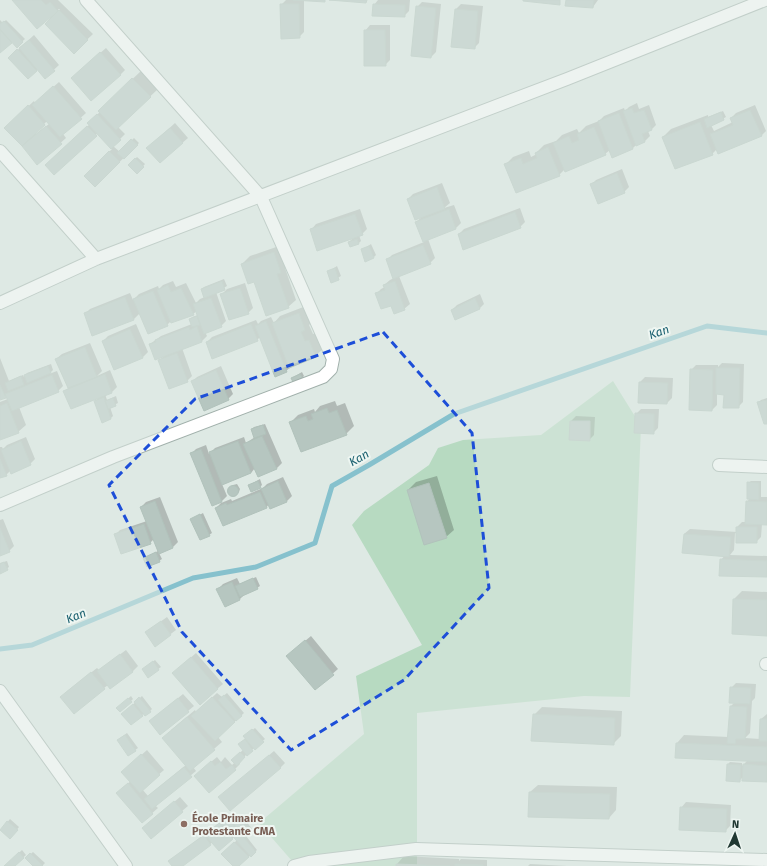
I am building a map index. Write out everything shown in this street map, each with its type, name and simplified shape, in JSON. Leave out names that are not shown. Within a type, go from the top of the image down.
[{"type":"street","points":[[0,505],[113,457],[323,377],[331,368],[334,358],[261,197],[86,0]]},
{"type":"street","points":[[0,303],[96,259],[261,197],[765,0]]},
{"type":"street","points":[[0,151],[96,259]]},
{"type":"street","points":[[719,465],[767,467]]},
{"type":"street","points":[[0,691],[126,866]]},
{"type":"street","points":[[294,866],[309,862],[416,849],[652,861],[767,860]]},
{"type":"highlighted area","points":[[383,332],[472,433],[489,588],[404,680],[291,750],[182,632],[109,485],[195,399]]},
{"type":"green space","points":[[613,381],[641,426],[630,697],[584,696],[417,713],[417,866],[294,866],[292,861],[259,823],[364,734],[356,676],[422,645],[352,525],[364,511],[429,465],[438,448],[463,440],[541,435]]},
{"type":"building","points":[[12,0],[41,0],[46,5],[50,2],[58,11],[37,29]]},
{"type":"building","points":[[293,0],[325,0],[325,2]]},
{"type":"building","points":[[329,0],[367,0],[366,3]]},
{"type":"building","points":[[560,0],[560,5],[523,1]]},
{"type":"building","points":[[566,0],[594,0],[593,8],[565,6]]},
{"type":"building","points":[[280,4],[299,4],[300,38],[281,39]]},
{"type":"building","points":[[373,4],[405,5],[405,17],[372,16]]},
{"type":"building","points":[[416,6],[436,8],[431,58],[411,56]]},
{"type":"building","points":[[455,9],[478,11],[475,49],[451,47]]},
{"type":"building","points":[[59,10],[88,40],[74,54],[45,24]]},
{"type":"building","points":[[4,21],[23,42],[17,48],[0,29],[0,24]]},
{"type":"building","points":[[0,30],[12,43],[0,53]]},
{"type":"building","points":[[364,30],[385,30],[386,66],[364,66]]},
{"type":"building","points":[[29,40],[55,71],[45,79],[19,48]]},
{"type":"building","points":[[17,49],[37,71],[28,79],[8,58]]},
{"type":"building","points":[[100,52],[121,75],[91,101],[71,78]]},
{"type":"building","points":[[132,78],[151,97],[116,130],[98,111]]},
{"type":"building","points":[[53,86],[82,119],[60,137],[32,105]]},
{"type":"building","points":[[28,105],[45,125],[22,146],[4,128]]},
{"type":"building","points":[[632,108],[634,113],[644,110],[652,130],[642,134],[645,142],[636,146],[623,111]]},
{"type":"building","points":[[750,110],[762,136],[718,154],[710,134],[733,125],[730,118]]},
{"type":"building","points":[[721,112],[724,120],[707,128],[704,119]]},
{"type":"building","points":[[619,113],[633,149],[612,158],[598,121]]},
{"type":"building","points":[[97,114],[121,140],[111,149],[87,123]]},
{"type":"building","points":[[700,122],[713,155],[675,169],[662,137]]},
{"type":"building","points":[[46,126],[62,144],[37,165],[22,146]]},
{"type":"building","points":[[87,126],[97,136],[54,175],[45,165]]},
{"type":"building","points":[[594,127],[606,155],[565,172],[553,143],[569,136],[572,143],[579,140],[577,134]]},
{"type":"building","points":[[170,128],[183,143],[160,163],[146,148]]},
{"type":"building","points":[[131,139],[138,145],[124,159],[117,153]]},
{"type":"building","points":[[548,147],[560,176],[516,193],[504,164],[521,158],[523,164],[537,158],[535,153]]},
{"type":"building","points":[[109,151],[120,162],[95,187],[84,176]]},
{"type":"building","points":[[135,158],[144,167],[137,174],[128,165]]},
{"type":"building","points":[[617,173],[625,193],[598,204],[590,184]]},
{"type":"building","points":[[437,187],[445,209],[415,220],[407,199]]},
{"type":"building","points":[[449,209],[456,229],[423,242],[415,222]]},
{"type":"building","points":[[515,212],[521,228],[463,250],[458,234]]},
{"type":"building","points":[[355,214],[363,235],[317,251],[310,229]]},
{"type":"building","points":[[357,239],[359,244],[350,247],[348,242]]},
{"type":"building","points":[[423,245],[431,264],[393,279],[386,259]]},
{"type":"building","points":[[369,246],[374,258],[365,262],[361,249]]},
{"type":"building","points":[[274,252],[281,273],[277,274],[289,308],[266,316],[254,282],[248,284],[241,264]]},
{"type":"building","points":[[335,268],[339,280],[331,283],[327,271]]},
{"type":"building","points":[[222,281],[225,290],[204,298],[201,289]]},
{"type":"building","points":[[395,281],[405,310],[394,314],[391,306],[381,309],[375,293],[385,290],[383,285]]},
{"type":"building","points":[[168,285],[171,292],[181,288],[194,315],[171,323],[157,290]]},
{"type":"building","points":[[240,288],[249,314],[229,320],[220,294]]},
{"type":"building","points":[[153,291],[168,326],[148,334],[133,299]]},
{"type":"building","points":[[125,297],[134,320],[92,336],[84,313]]},
{"type":"building","points":[[211,298],[222,327],[204,334],[193,304]]},
{"type":"building","points":[[475,298],[480,309],[455,320],[451,310]]},
{"type":"building","points":[[299,313],[305,330],[301,332],[305,341],[309,340],[316,357],[289,368],[272,323]]},
{"type":"building","points":[[197,316],[200,325],[192,327],[189,319]]},
{"type":"building","points":[[266,321],[287,372],[275,377],[255,326]]},
{"type":"building","points":[[251,324],[258,341],[212,359],[206,342]]},
{"type":"building","points":[[197,326],[202,342],[155,360],[149,344],[156,342],[155,340],[189,327],[190,330]]},
{"type":"building","points":[[130,329],[143,358],[114,370],[102,341]]},
{"type":"building","points":[[85,347],[97,377],[68,388],[55,359]]},
{"type":"building","points":[[177,353],[188,382],[169,389],[158,360]]},
{"type":"building","points":[[48,366],[51,373],[27,383],[24,375]]},
{"type":"building","points":[[716,368],[740,368],[739,408],[723,408],[724,395],[716,394]]},
{"type":"building","points":[[690,369],[713,370],[712,411],[689,410]]},
{"type":"building","points":[[216,370],[229,400],[204,411],[191,381]]},
{"type":"building","points":[[105,374],[112,393],[71,409],[63,391]]},
{"type":"building","points":[[300,374],[303,379],[294,384],[291,378]]},
{"type":"building","points":[[52,375],[59,392],[12,411],[5,394]]},
{"type":"building","points":[[21,376],[24,385],[8,391],[5,383]]},
{"type":"building","points":[[639,382],[668,383],[667,404],[638,403]]},
{"type":"building","points":[[0,385],[6,398],[0,400]]},
{"type":"building","points":[[104,397],[111,419],[102,423],[94,401]]},
{"type":"building","points":[[113,398],[116,406],[108,409],[105,401]]},
{"type":"building","points":[[767,400],[767,424],[764,424],[757,402]]},
{"type":"building","points":[[7,403],[19,433],[0,440],[0,406]]},
{"type":"building","points":[[327,408],[329,413],[337,410],[347,435],[301,452],[289,422],[306,416],[308,421],[313,419],[311,414]]},
{"type":"building","points":[[635,413],[654,414],[654,434],[634,433]]},
{"type":"building","points":[[570,421],[590,421],[590,441],[569,440]]},
{"type":"building","points":[[263,425],[266,434],[254,438],[251,429]]},
{"type":"building","points":[[262,436],[277,469],[258,477],[243,444]]},
{"type":"building","points":[[21,441],[31,465],[11,474],[1,450]]},
{"type":"building","points":[[238,441],[251,473],[222,485],[209,452]]},
{"type":"building","points":[[201,449],[222,502],[212,506],[190,453]]},
{"type":"building","points":[[0,459],[7,476],[0,478]]},
{"type":"building","points":[[258,481],[261,488],[251,492],[248,485]]},
{"type":"building","points":[[278,481],[287,502],[270,509],[261,489]]},
{"type":"building","points":[[747,482],[759,483],[759,500],[747,499]]},
{"type":"building","points":[[429,483],[447,538],[424,545],[407,490]]},
{"type":"building","points":[[231,486],[235,486],[237,487],[237,495],[231,496],[228,493],[228,489]]},
{"type":"building","points":[[260,492],[267,508],[223,526],[215,508]]},
{"type":"building","points":[[155,501],[173,548],[159,554],[140,507]]},
{"type":"building","points":[[746,501],[767,502],[767,525],[745,524]]},
{"type":"building","points":[[200,514],[210,536],[200,540],[190,519]]},
{"type":"building","points":[[144,524],[151,544],[121,554],[114,534]]},
{"type":"building","points":[[736,527],[757,527],[757,543],[736,543]]},
{"type":"building","points":[[0,528],[10,552],[0,556]]},
{"type":"building","points":[[684,534],[731,537],[729,557],[682,553]]},
{"type":"building","points":[[156,552],[160,562],[147,567],[143,558]]},
{"type":"building","points":[[720,559],[767,561],[767,577],[719,576]]},
{"type":"building","points":[[4,562],[8,570],[0,574],[0,564]]},
{"type":"building","points":[[253,578],[258,589],[240,597],[235,586]]},
{"type":"building","points":[[232,582],[240,600],[225,607],[216,589]]},
{"type":"building","points":[[733,599],[767,600],[767,636],[732,634]]},
{"type":"building","points":[[161,621],[171,635],[155,647],[145,632]]},
{"type":"building","points":[[305,640],[334,675],[315,690],[286,656]]},
{"type":"building","points":[[120,654],[133,672],[110,689],[97,671]]},
{"type":"building","points":[[191,657],[218,689],[200,705],[172,673]]},
{"type":"building","points":[[153,661],[159,670],[148,678],[142,669]]},
{"type":"building","points":[[91,672],[105,689],[74,714],[60,697]]},
{"type":"building","points":[[730,687],[751,688],[750,704],[729,703]]},
{"type":"building","points":[[224,695],[242,716],[236,721],[218,700]]},
{"type":"building","points":[[139,697],[151,712],[145,716],[134,702]]},
{"type":"building","points":[[212,697],[235,722],[215,741],[191,716]]},
{"type":"building","points":[[128,698],[132,702],[120,712],[116,708]]},
{"type":"building","points":[[178,698],[189,712],[160,735],[149,721]]},
{"type":"building","points":[[133,704],[143,716],[131,725],[121,714]]},
{"type":"building","points":[[730,706],[747,707],[745,739],[736,739],[735,744],[727,743]]},
{"type":"building","points":[[533,714],[615,718],[614,745],[531,741]]},
{"type":"building","points":[[187,717],[215,750],[190,771],[162,738]]},
{"type":"building","points":[[760,719],[767,719],[767,741],[759,741]]},
{"type":"building","points":[[252,729],[264,742],[255,750],[243,736]]},
{"type":"building","points":[[125,735],[136,751],[128,756],[117,740]]},
{"type":"building","points":[[245,739],[253,751],[247,756],[238,744]]},
{"type":"building","points":[[676,743],[767,747],[767,762],[675,758]]},
{"type":"building","points":[[240,752],[245,757],[237,766],[231,760]]},
{"type":"building","points":[[141,754],[160,775],[140,793],[121,772]]},
{"type":"building","points":[[269,755],[281,768],[230,811],[218,797]]},
{"type":"building","points":[[211,761],[215,766],[220,762],[226,769],[232,765],[236,770],[209,793],[194,776]]},
{"type":"building","points":[[727,764],[741,765],[740,782],[726,781]]},
{"type":"building","points":[[743,764],[767,766],[767,782],[742,781]]},
{"type":"building","points":[[184,767],[192,777],[152,809],[144,799]]},
{"type":"building","points":[[128,783],[153,814],[142,823],[116,793]]},
{"type":"building","points":[[529,792],[610,794],[609,819],[528,817]]},
{"type":"building","points":[[174,801],[183,812],[151,839],[142,828]]},
{"type":"building","points":[[680,807],[727,809],[726,832],[679,830]]},
{"type":"building","points":[[226,817],[256,852],[251,857],[220,822]]},
{"type":"building","points":[[238,817],[252,833],[245,838],[232,822]]},
{"type":"building","points":[[7,821],[18,830],[10,839],[0,830]]},
{"type":"building","points":[[219,823],[233,839],[219,851],[205,835]]},
{"type":"building","points":[[204,835],[211,845],[183,866],[172,866],[168,861]]},
{"type":"building","points":[[234,842],[249,857],[239,866],[233,866],[221,854]]},
{"type":"building","points":[[19,852],[24,858],[15,866],[4,866]]},
{"type":"building","points":[[30,853],[43,866],[33,866],[25,858]]},
{"type":"building","points":[[396,864],[450,866],[396,866]]},
{"type":"building","points":[[455,864],[483,865],[483,866],[455,866]]},
{"type":"waterway","name":"Kan","points":[[0,649],[32,645],[193,578],[256,567],[315,543],[332,486],[454,414],[707,326],[767,333]]},
{"type":"place","name":"École Primaire Protestante CMA","points":[[184,824]]}]
